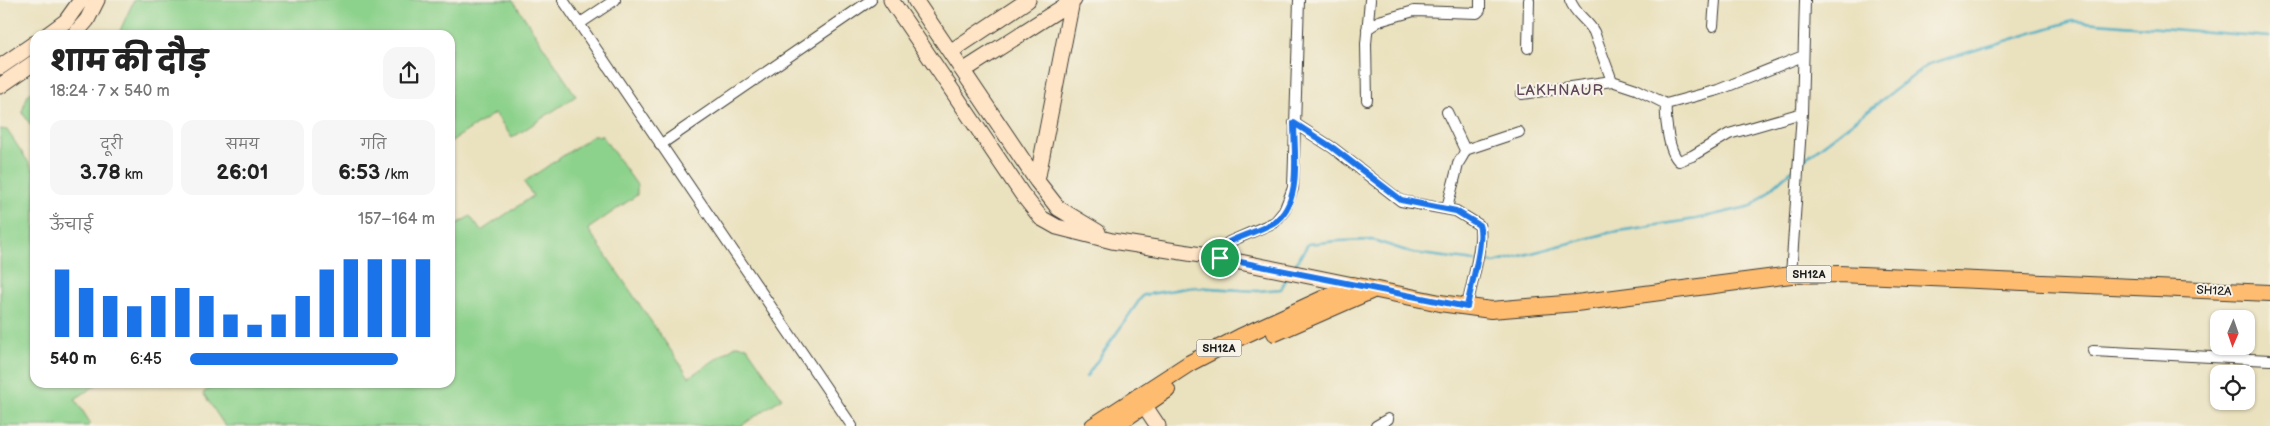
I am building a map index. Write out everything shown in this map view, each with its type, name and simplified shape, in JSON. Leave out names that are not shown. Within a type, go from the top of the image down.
[{"type":"main road","points":[[54,30],[66,21],[81,0]]},
{"type":"main road","points":[[78,30],[97,0]]},
{"type":"main road","points":[[891,0],[1022,194],[1041,218],[1057,227],[1112,241],[1220,258],[1353,285]]},
{"type":"main road","points":[[915,0],[1037,181],[1058,208],[1112,241]]},
{"type":"main road","points":[[950,52],[1028,0]]},
{"type":"main road","points":[[1037,181],[1073,1]]},
{"type":"main road","points":[[962,71],[1073,1]]},
{"type":"main road","points":[[0,67],[30,46]]},
{"type":"main road","points":[[0,86],[30,65]]},
{"type":"main road","name":"SH12A","points":[[1114,426],[1141,401],[1190,363],[1240,337],[1353,285],[1491,310],[1520,309],[1791,275],[1839,274],[1899,278],[1982,279],[2270,292]]},
{"type":"main road","name":"SH12A","points":[[1093,426],[1227,356],[1373,290]]},
{"type":"main road","points":[[1141,401],[1158,426]]},
{"type":"street","points":[[563,0],[852,426]]},
{"type":"street","points":[[579,24],[615,0]]},
{"type":"street","points":[[660,145],[871,0]]},
{"type":"street","points":[[1220,258],[1223,247],[1229,242],[1275,222],[1284,211],[1294,188],[1294,123],[1299,0]]},
{"type":"street","points":[[1367,100],[1367,29],[1370,0]]},
{"type":"street","points":[[1367,29],[1379,21],[1414,11],[1477,13],[1480,10],[1480,0]]},
{"type":"street","points":[[1528,48],[1529,0]]},
{"type":"street","points":[[1570,0],[1576,14],[1591,26],[1612,81]]},
{"type":"street","points":[[1713,26],[1715,0]]},
{"type":"street","points":[[1791,275],[1802,113],[1805,0]]},
{"type":"street","points":[[1522,94],[1612,81],[1636,89],[1666,104],[1718,90],[1803,56]]},
{"type":"street","points":[[1666,104],[1668,132],[1675,157],[1679,160],[1692,156],[1729,134],[1802,113]]},
{"type":"street","points":[[1447,112],[1465,150],[1464,156],[1458,162],[1458,175],[1453,185],[1447,209]]},
{"type":"street","points":[[1294,123],[1333,148],[1401,200],[1456,211],[1479,225],[1481,229],[1476,264],[1467,307]]},
{"type":"street","points":[[1465,150],[1519,132]]},
{"type":"street","points":[[2093,352],[2270,360]]},
{"type":"street","points":[[1376,426],[1388,419]]},
{"type":"green space","points":[[134,0],[513,0],[576,96],[512,138],[495,113],[455,139],[455,30],[120,30]]},
{"type":"green space","points":[[30,93],[30,124],[22,112]]},
{"type":"green space","points":[[0,129],[7,130],[30,164],[30,388],[92,388],[75,399],[91,424],[88,426],[0,426]]},
{"type":"green space","points":[[594,135],[602,136],[637,185],[637,195],[588,229],[689,377],[737,345],[747,347],[782,398],[741,426],[225,426],[203,393],[210,388],[455,388],[455,226],[470,216],[481,231],[533,196],[524,182]]},
{"type":"waterway","points":[[1802,161],[1929,64],[2072,21],[2270,37]]},
{"type":"waterway","points":[[1481,261],[1494,263],[1612,232],[1696,219],[1752,206],[1794,168]]},
{"type":"waterway","points":[[1294,267],[1308,244],[1338,241],[1373,240],[1413,253],[1476,261]]},
{"type":"waterway","points":[[1086,377],[1143,295],[1193,287],[1257,291],[1281,289],[1287,278]]},
{"type":"district","name":"LAKHNAUR","points":[[1560,90]]},
{"type":"route","points":[[1294,123],[1333,148],[1401,200],[1456,211],[1479,225],[1481,229],[1467,307],[1373,290],[1220,258],[1223,247],[1229,242],[1275,222],[1284,211],[1294,188],[1294,123]]}]
